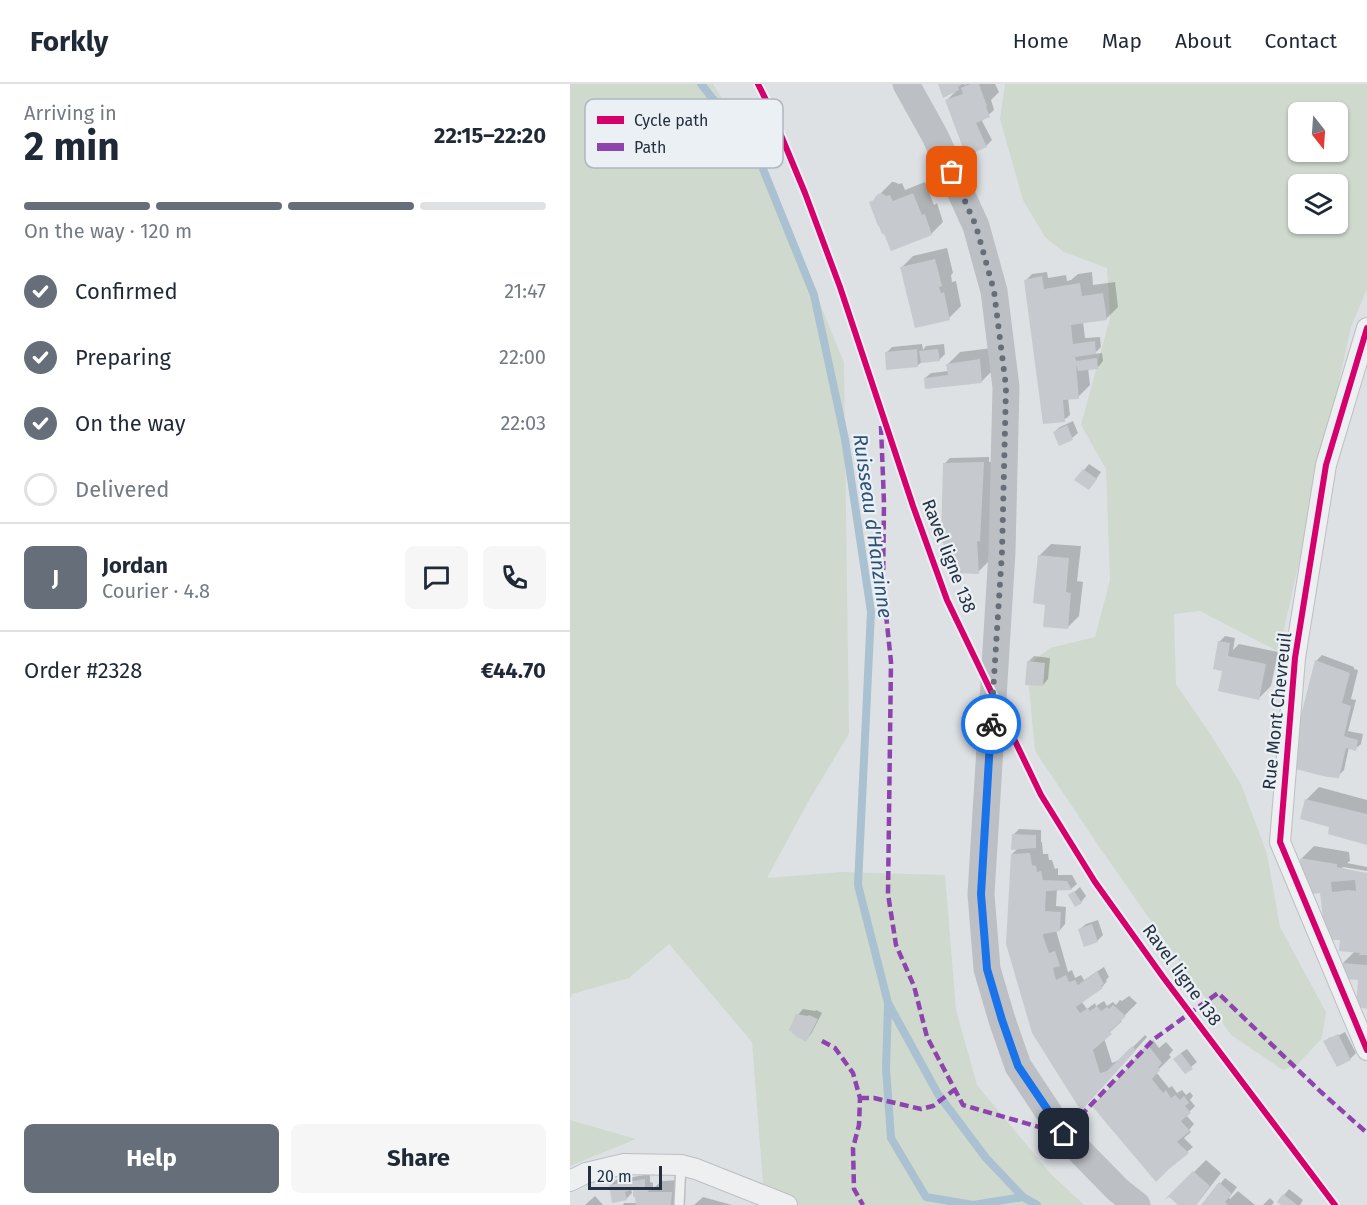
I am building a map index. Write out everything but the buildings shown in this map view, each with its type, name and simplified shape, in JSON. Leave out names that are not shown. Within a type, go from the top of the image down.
[{"type":"main road","points":[[906,84],[935,136],[976,226],[994,291],[1006,387],[1002,552],[981,894],[987,969],[1018,1066],[1064,1134],[1118,1190],[1137,1205]]},
{"type":"street","name":"Rue Mont Chevreuil","points":[[1367,328],[1326,465],[1295,658],[1280,842],[1367,1050]]},
{"type":"street","points":[[570,1181],[586,1173],[624,1164],[681,1165],[787,1205]]},
{"type":"lane","points":[[679,1205],[681,1165]]},
{"type":"shaded area","points":[[570,84],[713,84],[722,99],[585,99],[585,168],[765,168],[844,363],[849,734],[808,802],[767,878],[841,872],[945,875],[956,1010],[977,1085],[1050,1173],[1084,1205],[787,1205],[764,1196],[752,1042],[669,944],[629,978],[572,994],[570,999]]},
{"type":"shaded area","points":[[1005,84],[1367,84],[1367,289],[1351,327],[1279,652],[1200,611],[1174,614],[1176,684],[1241,784],[1267,854],[1280,927],[1326,1012],[1322,1038],[1298,1064],[1283,1070],[1231,1035],[1035,751],[1027,666],[1050,648],[1095,637],[1110,580],[1106,469],[1081,425],[1110,318],[1107,268],[1064,252],[1045,237],[1023,200],[1000,119]]},
{"type":"shaded area","points":[[570,1120],[636,1139],[570,1166]]},
{"type":"waterway","name":"Ruisseau d'Hanzinne","points":[[701,84],[713,99]]},
{"type":"waterway","name":"Ruisseau d'Hanzinne","points":[[763,168],[814,295],[845,439],[871,612],[858,885],[888,1003],[938,1094],[986,1158],[1023,1197],[1037,1205]]},
{"type":"waterway","name":"Ruisseau d'Hanzinne","points":[[888,1004],[886,1068],[891,1138],[926,1197],[973,1205],[1023,1197]]},
{"type":"marked path","points":[[881,426],[884,503],[883,586],[891,662],[888,894],[896,945],[914,986],[927,1037],[963,1105],[1063,1134],[1154,1039],[1218,993],[1367,1133]]},
{"type":"marked path","points":[[822,1041],[835,1048],[853,1073],[860,1098],[859,1125],[853,1148],[854,1189],[863,1205]]},
{"type":"marked path","points":[[860,1098],[874,1098],[921,1109],[933,1106],[954,1090]]},
{"type":"cycle path","name":"Ravel ligne 138","points":[[758,84],[766,99]]},
{"type":"cycle path","name":"Ravel ligne 138","points":[[783,140],[840,287],[947,600],[1041,795],[1095,882],[1163,977],[1335,1205]]},
{"type":"cycle path","points":[[1367,328],[1326,465],[1295,658],[1280,842],[1367,1050]]},
{"type":"way so far","points":[[952,172],[976,226],[994,291],[1006,387],[1002,552],[991,724]]},
{"type":"route","points":[[991,724],[981,894],[987,969],[1018,1066],[1064,1134]]}]
